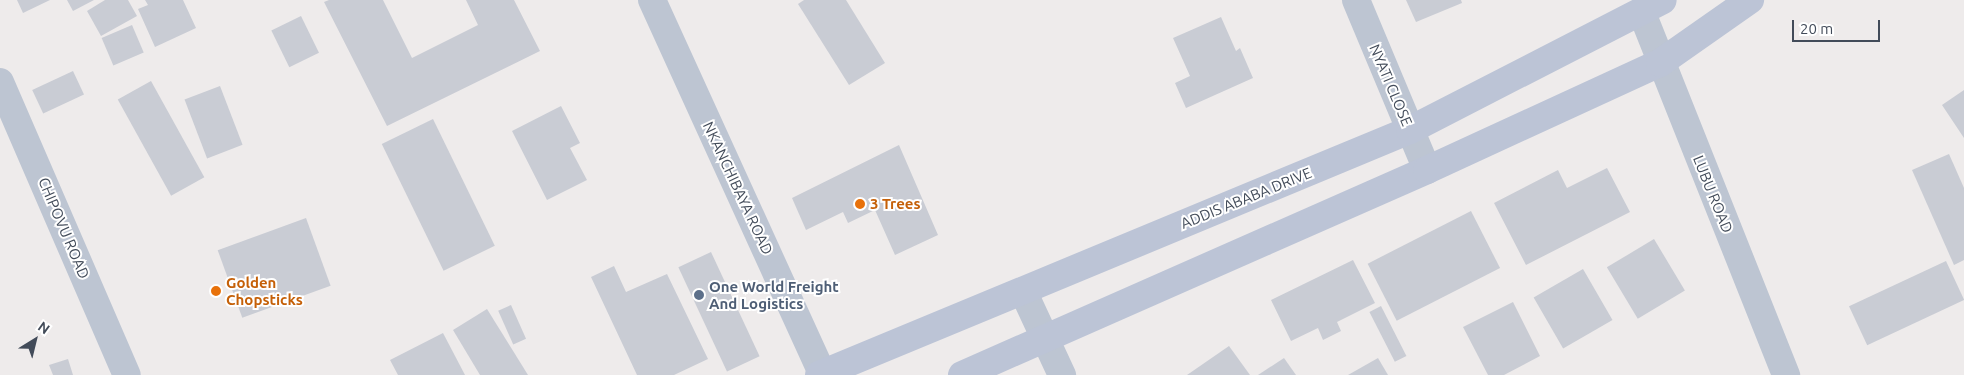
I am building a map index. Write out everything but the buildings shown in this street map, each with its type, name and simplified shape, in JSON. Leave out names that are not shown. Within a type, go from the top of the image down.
[{"type":"main road","points":[[962,375],[1427,170],[1660,63],[1750,0]]},
{"type":"main road","name":"ADDIS ABABA DRIVE","points":[[821,374],[1410,130],[1652,6]]},
{"type":"street","name":"NKANCHIBAYA ROAD","points":[[652,0],[821,374]]},
{"type":"street","name":"NYATI CLOSE","points":[[1356,0],[1427,170]]},
{"type":"street","name":"LUBU ROAD","points":[[1652,6],[1660,63],[1786,375]]},
{"type":"street","name":"CHIPOVU ROAD","points":[[0,82],[127,375]]},
{"type":"street","points":[[1023,290],[1062,375]]},
{"type":"place","name":"3 Trees","points":[[860,204]]},
{"type":"place","name":"Golden Chopsticks","points":[[216,291]]},
{"type":"place","name":"One World Freight And Logistics","points":[[699,295]]}]
